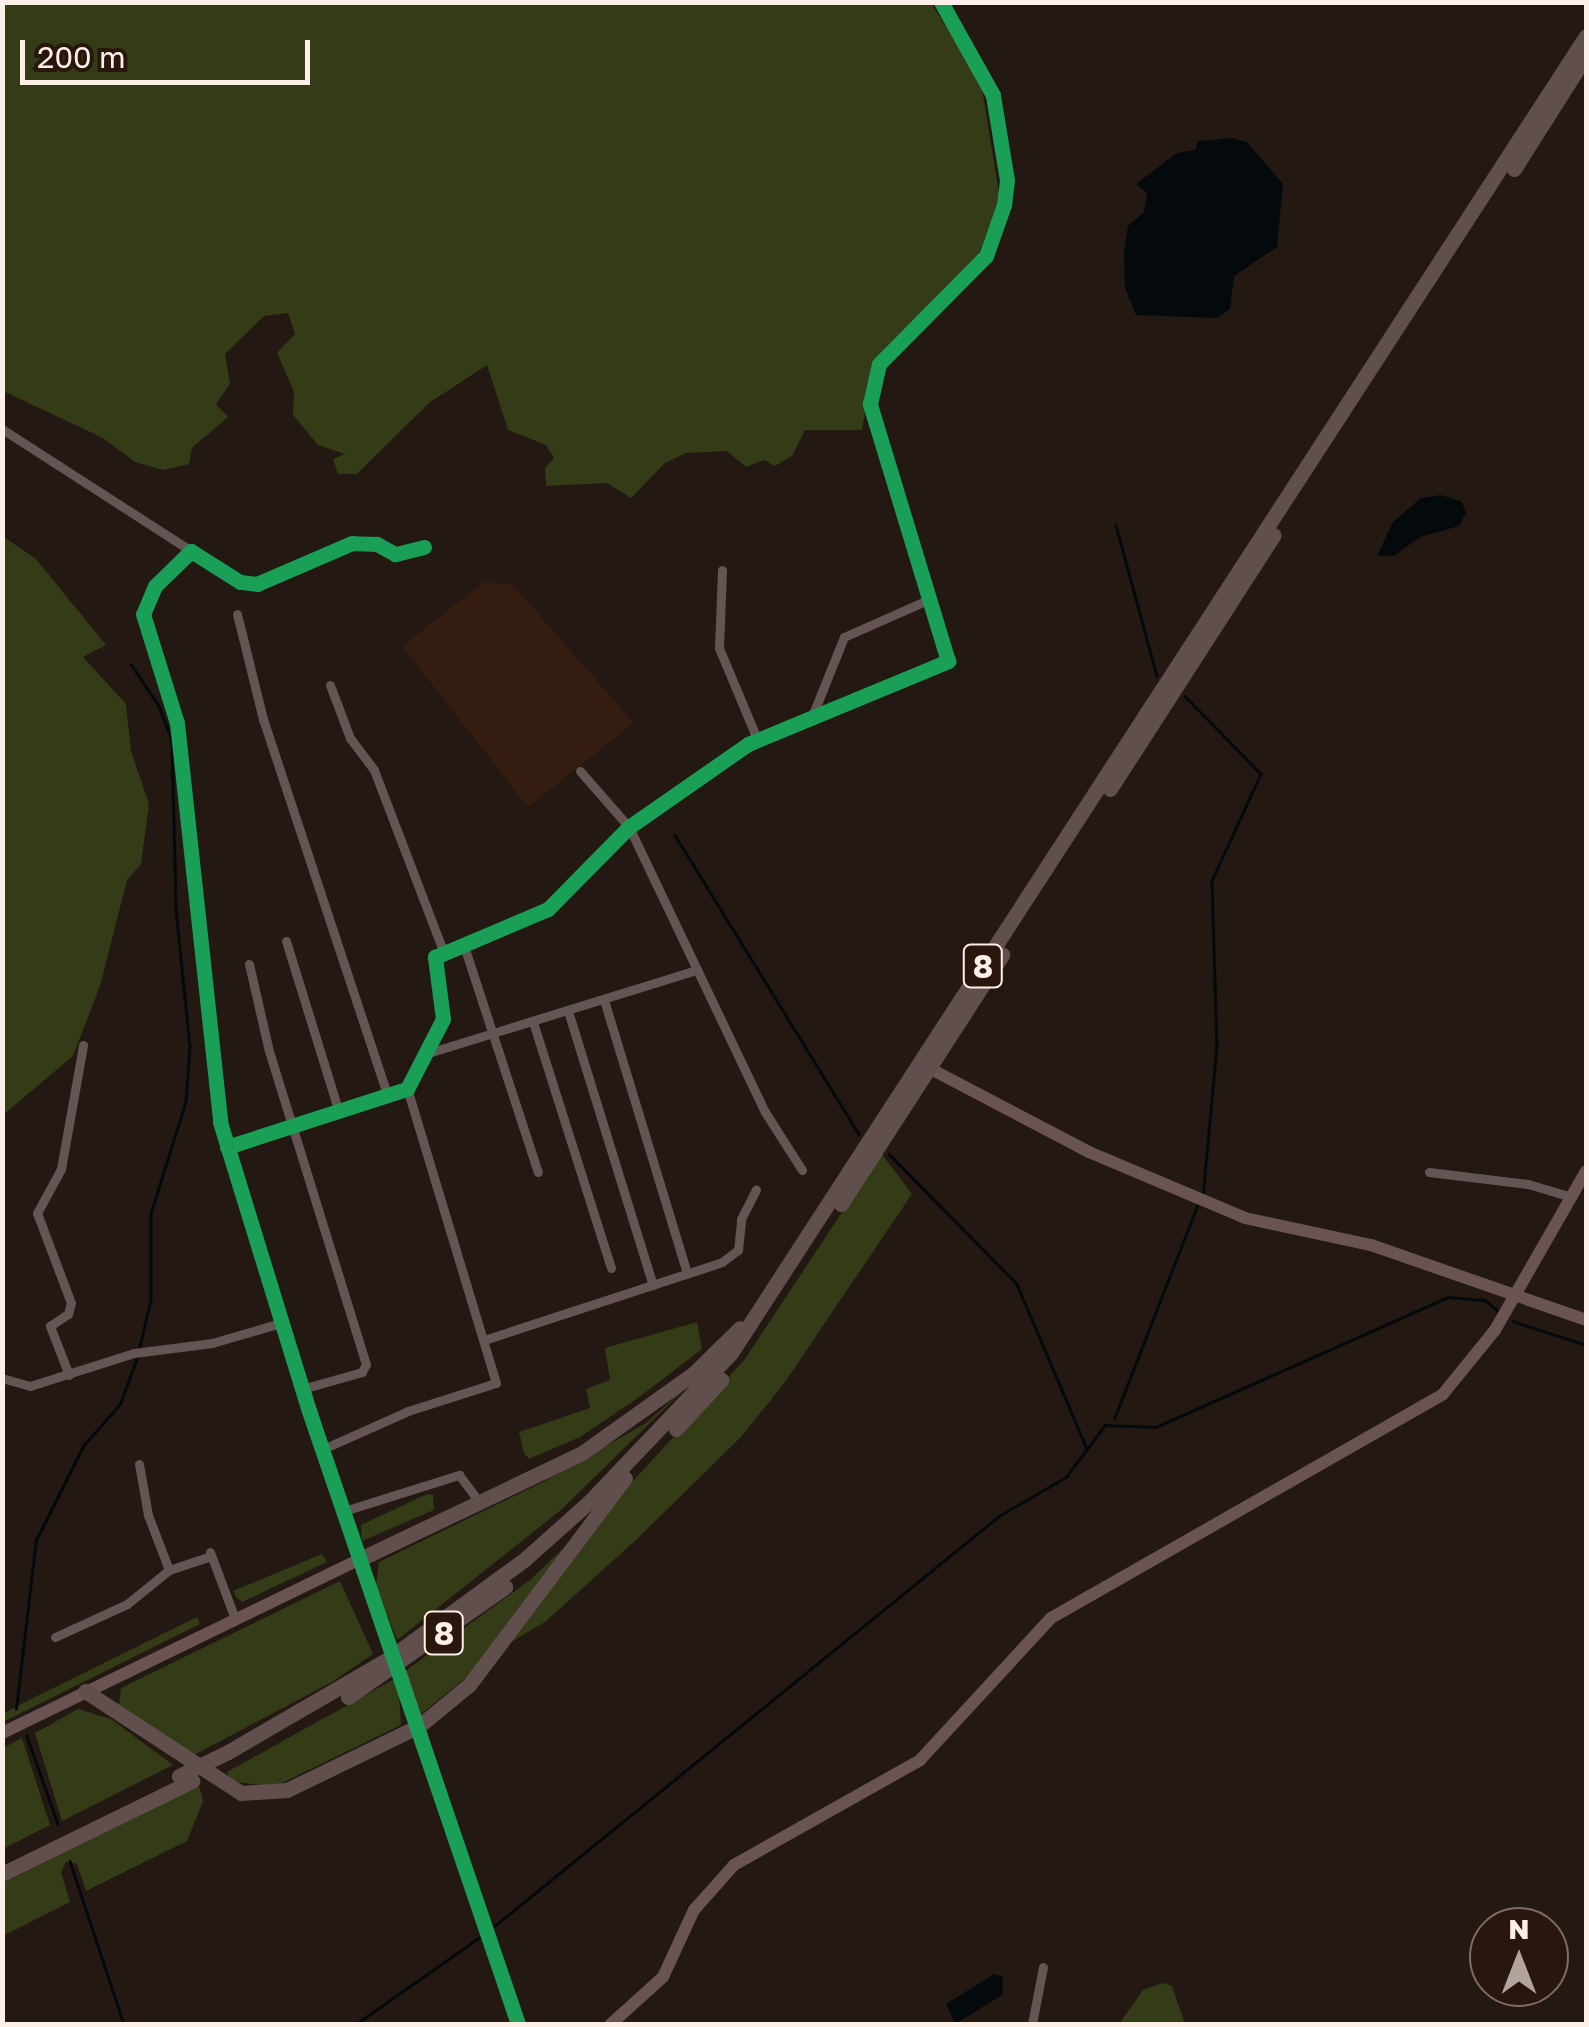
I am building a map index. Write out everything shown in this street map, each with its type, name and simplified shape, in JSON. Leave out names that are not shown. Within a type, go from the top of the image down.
[{"type":"highway","name":"8","points":[[234,1754],[388,1658],[524,1558],[700,1391],[765,1304],[1586,36]]},
{"type":"highway","name":"8","points":[[2,1862],[324,1712],[474,1612],[707,1399],[740,1356],[929,1068],[1586,55]]},
{"type":"highway","points":[[360,1560],[582,1453],[644,1412],[765,1304]]},
{"type":"highway","points":[[86,1691],[224,1784],[262,1795],[419,1726],[469,1685],[625,1478]]},
{"type":"highway","name":"8","points":[[2,1874],[185,1778]]},
{"type":"street","points":[[323,1449],[408,1411],[496,1383],[408,1090],[444,1019],[435,957],[548,909],[629,827],[757,738],[948,661],[870,404],[879,364],[986,256],[1007,180],[993,95],[940,2]]},
{"type":"street","points":[[2,429],[240,582],[258,584],[352,543],[377,544],[396,554],[424,547]]},
{"type":"street","points":[[190,551],[155,586],[143,614],[177,723],[211,1070],[227,1147],[281,1323],[392,1649]]},
{"type":"street","points":[[722,570],[719,648],[757,738]]},
{"type":"street","points":[[813,714],[844,637],[932,598]]},
{"type":"street","points":[[237,614],[263,720],[388,1096]]},
{"type":"street","points":[[330,685],[350,738],[374,770],[443,951]]},
{"type":"street","points":[[580,770],[629,827],[765,1112],[802,1170]]},
{"type":"street","points":[[286,941],[339,1112]]},
{"type":"street","points":[[464,943],[538,1172]]},
{"type":"street","points":[[249,964],[292,1127],[366,1364],[362,1372],[302,1390]]},
{"type":"street","points":[[425,1054],[697,970]]},
{"type":"street","points":[[604,1000],[688,1274]]},
{"type":"street","points":[[568,1011],[652,1284]]},
{"type":"street","points":[[533,1022],[611,1268]]},
{"type":"street","points":[[69,1376],[50,1326],[68,1314],[72,1303],[37,1213],[61,1169],[83,1044]]},
{"type":"street","points":[[929,1068],[1090,1152],[1246,1218],[1371,1244],[1586,1320]]},
{"type":"street","points":[[227,1147],[408,1090]]},
{"type":"street","points":[[611,2024],[663,1977],[694,1910],[734,1865],[920,1760],[1070,1605],[1443,1394],[1472,1366],[1517,1296],[1586,1171]]},
{"type":"street","points":[[1429,1172],[1528,1184],[1572,1197]]},
{"type":"street","points":[[484,1340],[688,1274],[738,1250],[741,1219],[756,1190]]},
{"type":"street","points":[[2,1378],[30,1386],[138,1352],[212,1343],[281,1323]]},
{"type":"street","points":[[139,1464],[148,1514],[169,1570]]},
{"type":"street","points":[[344,1510],[460,1475],[479,1502]]},
{"type":"street","points":[[54,1637],[127,1604],[169,1570],[210,1553],[235,1620]]},
{"type":"street","points":[[2,1733],[360,1560]]},
{"type":"street","points":[[401,1673],[518,2024]]},
{"type":"street","points":[[1032,2024],[1043,1967]]},
{"type":"shaded area","points":[[1232,138],[1247,142],[1283,184],[1277,247],[1234,276],[1230,309],[1218,318],[1136,315],[1125,288],[1124,251],[1128,226],[1144,212],[1147,193],[1136,184],[1177,153],[1195,150],[1198,141]]},
{"type":"shaded area","points":[[1441,495],[1462,502],[1466,513],[1459,526],[1420,537],[1394,556],[1377,556],[1393,522],[1421,498]]},
{"type":"shaded area","points":[[484,582],[513,585],[634,723],[528,807],[402,646]]},
{"type":"shaded area","points":[[994,1974],[1003,1977],[1002,1995],[955,2024],[946,2004]]},
{"type":"green space","points":[[2,3],[931,3],[981,82],[1000,199],[978,256],[874,361],[862,430],[805,430],[792,456],[775,466],[764,460],[746,467],[727,451],[686,453],[665,463],[631,498],[607,483],[546,486],[545,468],[554,458],[546,445],[508,430],[487,365],[429,403],[357,474],[338,474],[333,459],[345,454],[318,445],[293,415],[294,392],[277,353],[295,334],[288,313],[264,316],[225,354],[230,384],[216,404],[228,417],[192,448],[189,464],[163,470],[135,462],[103,438],[3,391]]},
{"type":"green space","points":[[3,528],[4,537],[36,559],[106,645],[83,657],[126,704],[131,751],[149,804],[141,864],[127,880],[100,986],[73,1056],[3,1115]]},
{"type":"green space","points":[[881,1153],[912,1194],[785,1382],[742,1436],[636,1540],[545,1622],[504,1646],[633,1481],[745,1359]]},
{"type":"green space","points":[[697,1322],[702,1349],[638,1398],[580,1437],[529,1459],[524,1453],[519,1432],[590,1408],[586,1389],[610,1380],[605,1348]]},
{"type":"green space","points":[[696,1378],[561,1510],[397,1640],[376,1585],[379,1562],[543,1482],[646,1423]]},
{"type":"green space","points":[[427,1494],[433,1495],[434,1510],[362,1541],[361,1525]]},
{"type":"green space","points":[[591,1522],[467,1677],[421,1714],[404,1672],[530,1580]]},
{"type":"green space","points":[[322,1554],[327,1562],[242,1602],[233,1591]]},
{"type":"green space","points":[[340,1581],[373,1654],[332,1682],[194,1755],[119,1706],[121,1688]]},
{"type":"green space","points":[[197,1617],[200,1624],[3,1722],[3,1714],[19,1705]]},
{"type":"green space","points":[[398,1677],[401,1725],[274,1787],[230,1781],[227,1772]]},
{"type":"green space","points":[[78,1709],[111,1719],[173,1765],[62,1821],[35,1733]]},
{"type":"green space","points":[[22,1738],[50,1825],[3,1849],[3,1748]]},
{"type":"green space","points":[[199,1786],[203,1801],[187,1841],[86,1891],[77,1864],[66,1862],[61,1872],[70,1902],[3,1936],[3,1883]]},
{"type":"green space","points":[[1163,1983],[1172,1986],[1185,2024],[1119,2024],[1143,1990]]},
{"type":"waterway","points":[[1116,525],[1157,676]]},
{"type":"waterway","points":[[131,664],[159,706],[172,740],[176,909],[190,1046],[186,1102],[151,1214],[151,1300],[140,1347]]},
{"type":"waterway","points":[[1185,696],[1261,774],[1212,881],[1217,1046],[1203,1196]]},
{"type":"waterway","points":[[675,835],[859,1134]]},
{"type":"waterway","points":[[889,1154],[1017,1284],[1087,1449]]},
{"type":"waterway","points":[[1114,1419],[1198,1203]]},
{"type":"waterway","points":[[492,1928],[999,1516],[1066,1477],[1105,1425],[1156,1427],[1448,1297],[1485,1300],[1498,1311]]},
{"type":"waterway","points":[[1513,1321],[1586,1345]]},
{"type":"waterway","points":[[16,1709],[36,1540],[83,1446],[120,1404],[138,1355]]},
{"type":"waterway","points":[[27,1736],[58,1824]]},
{"type":"waterway","points":[[70,1861],[124,2024]]},
{"type":"waterway","points":[[356,2024],[481,1936]]},
{"type":"cycle path","points":[[227,1147],[407,1089],[443,1019],[435,957],[548,909],[629,827],[748,744],[948,661],[870,404],[879,364],[986,256],[1004,205],[1007,180],[993,95],[941,2]]},
{"type":"cycle path","points":[[424,547],[395,554],[377,544],[352,543],[257,584],[240,582],[191,551],[155,586],[143,614],[177,723],[220,1122],[309,1411],[518,2024]]}]
